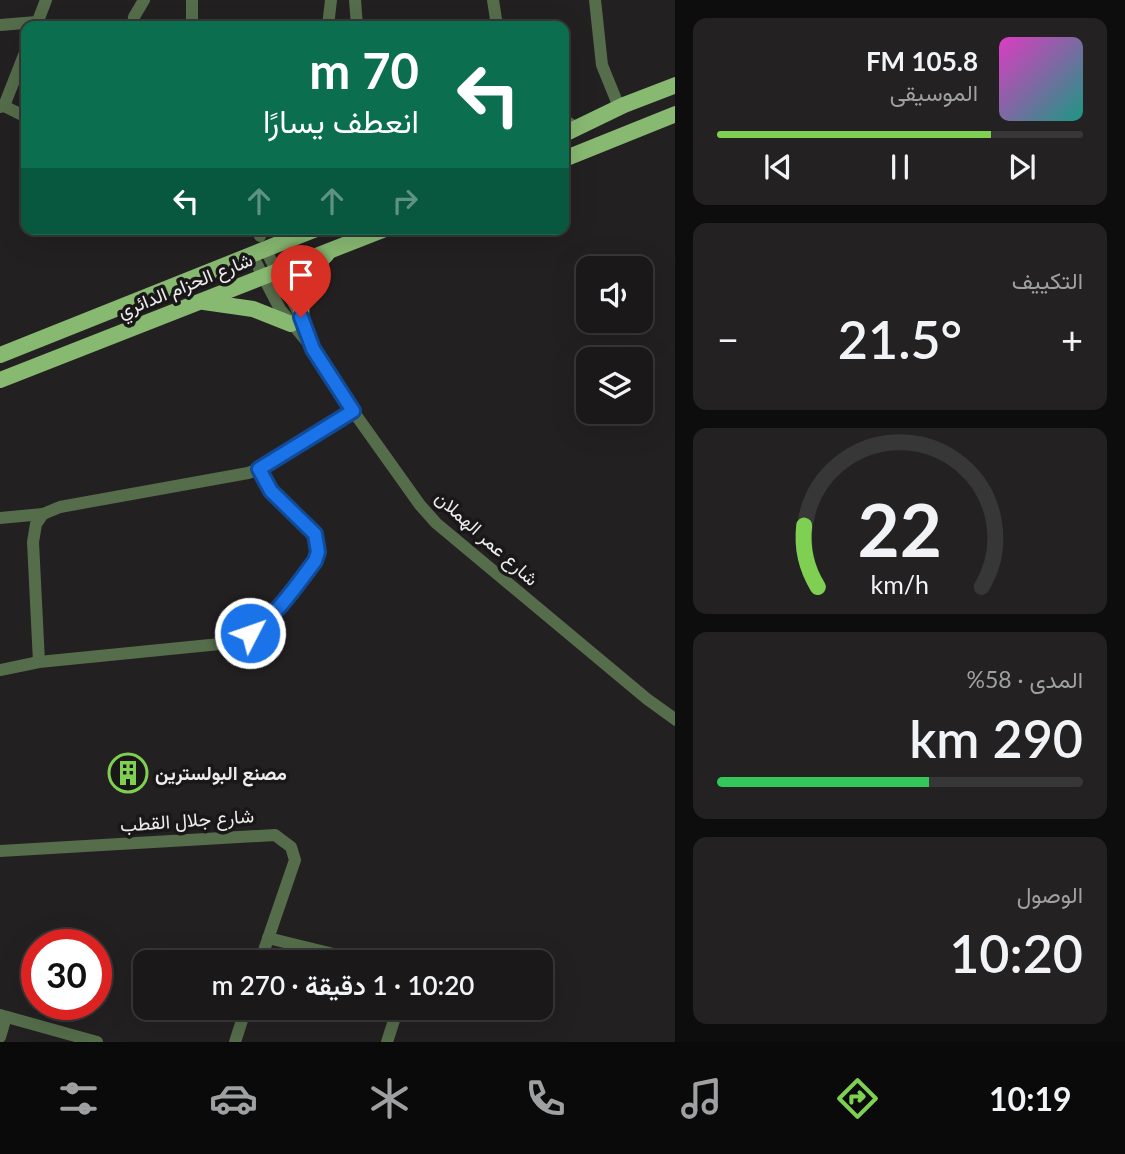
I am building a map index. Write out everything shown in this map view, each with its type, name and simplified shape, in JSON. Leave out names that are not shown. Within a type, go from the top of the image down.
[{"type":"main road","points":[[569,128],[675,85]]},
{"type":"main road","points":[[569,157],[675,114]]},
{"type":"main road","name":"شارع الحزام الدائري","points":[[0,355],[258,242],[289,235]]},
{"type":"main road","name":"شارع الحزام الدائري","points":[[0,380],[369,235]]},
{"type":"main road","points":[[201,302],[253,309],[296,320],[306,280],[329,251]]},
{"type":"street","points":[[38,21],[46,0]]},
{"type":"street","points":[[134,21],[144,0]]},
{"type":"street","points":[[192,0],[192,21]]},
{"type":"street","points":[[329,21],[331,0]]},
{"type":"street","points":[[355,0],[357,21]]},
{"type":"street","points":[[493,0],[496,21]]},
{"type":"street","points":[[595,0],[602,65],[619,107]]},
{"type":"street","points":[[0,25],[21,24]]},
{"type":"street","points":[[21,62],[2,106],[21,115]]},
{"type":"street","name":"شارع عمر الهملان","points":[[258,242],[269,275],[313,349],[420,505],[436,523],[675,720]]},
{"type":"street","points":[[0,518],[43,514],[60,507],[259,469],[353,411]]},
{"type":"street","points":[[0,670],[39,663],[220,644],[250,633],[262,624],[315,561],[318,542],[315,534],[271,491],[259,469]]},
{"type":"street","points":[[39,663],[33,541],[36,524],[43,514]]},
{"type":"street","name":"شارع جلال القطب","points":[[0,850],[275,835],[291,847],[295,860],[264,950]]},
{"type":"street","points":[[268,938],[317,950]]},
{"type":"street","points":[[0,1037],[3,1016],[97,1042]]},
{"type":"street","points":[[235,1042],[242,1020]]},
{"type":"street","points":[[387,1042],[394,1020]]},
{"type":"place","name":"مصنع البولسترين","points":[[128,773]]},
{"type":"route","points":[[250,633],[274,613],[315,561],[318,552],[315,534],[271,491],[259,469],[353,411],[313,349],[301,317]]}]
